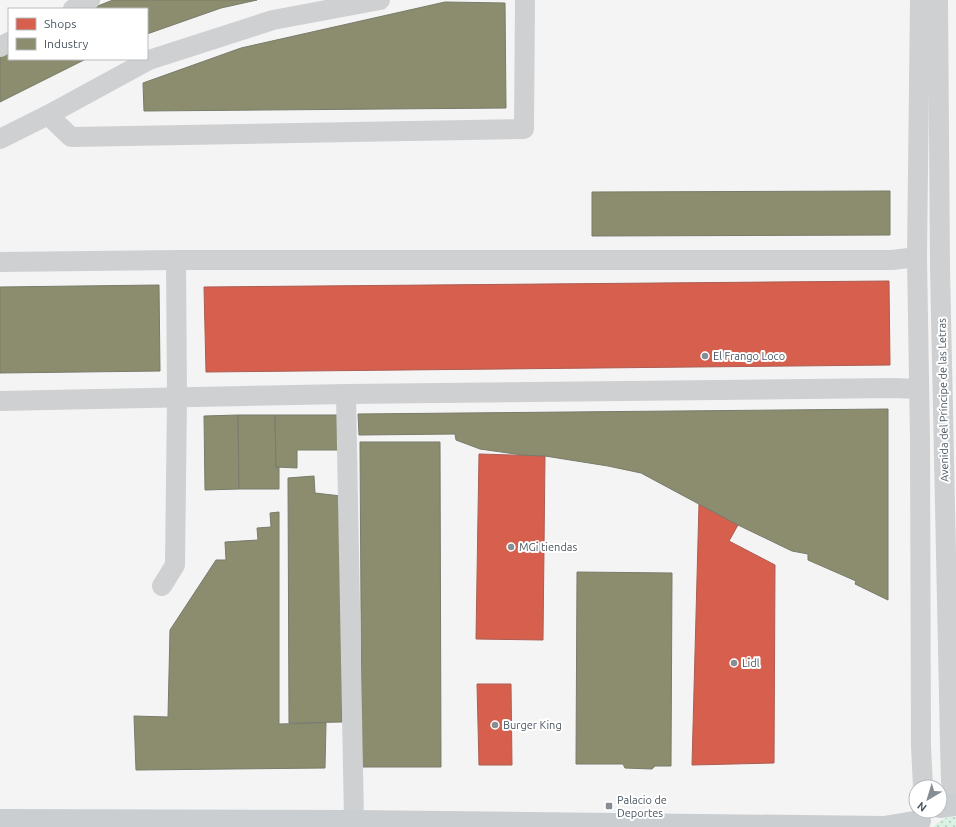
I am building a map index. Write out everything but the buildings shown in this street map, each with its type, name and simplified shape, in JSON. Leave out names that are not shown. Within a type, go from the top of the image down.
[{"type":"main road","points":[[0,820],[226,824],[354,821],[884,827],[913,819]]},
{"type":"street","points":[[75,8],[90,0]]},
{"type":"street","points":[[0,139],[48,115],[149,60],[273,20],[380,0]]},
{"type":"street","points":[[48,115],[71,137],[524,129],[525,0]]},
{"type":"street","points":[[920,0],[917,257],[921,746],[923,779]]},
{"type":"street","name":"Avenida del Príncipe de las Letras","points":[[938,0],[948,115],[948,268],[952,622],[951,781],[956,799]]},
{"type":"street","points":[[0,262],[176,260],[892,260],[917,257]]},
{"type":"street","points":[[162,586],[175,565],[177,398],[176,260]]},
{"type":"street","points":[[0,401],[346,394],[869,388],[918,389]]},
{"type":"street","points":[[346,394],[354,821]]},
{"type":"green space","points":[[948,817],[956,817],[956,827],[933,827],[941,820],[948,819]]},
{"type":"place","name":"El Frango Loco","points":[[705,356]]},
{"type":"place","name":"MGi tiendas","points":[[511,547]]},
{"type":"place","name":"Lidl","points":[[734,663]]},
{"type":"place","name":"Burger King","points":[[495,725]]},
{"type":"place","name":"Palacio de Deportes","points":[[609,806]]}]
